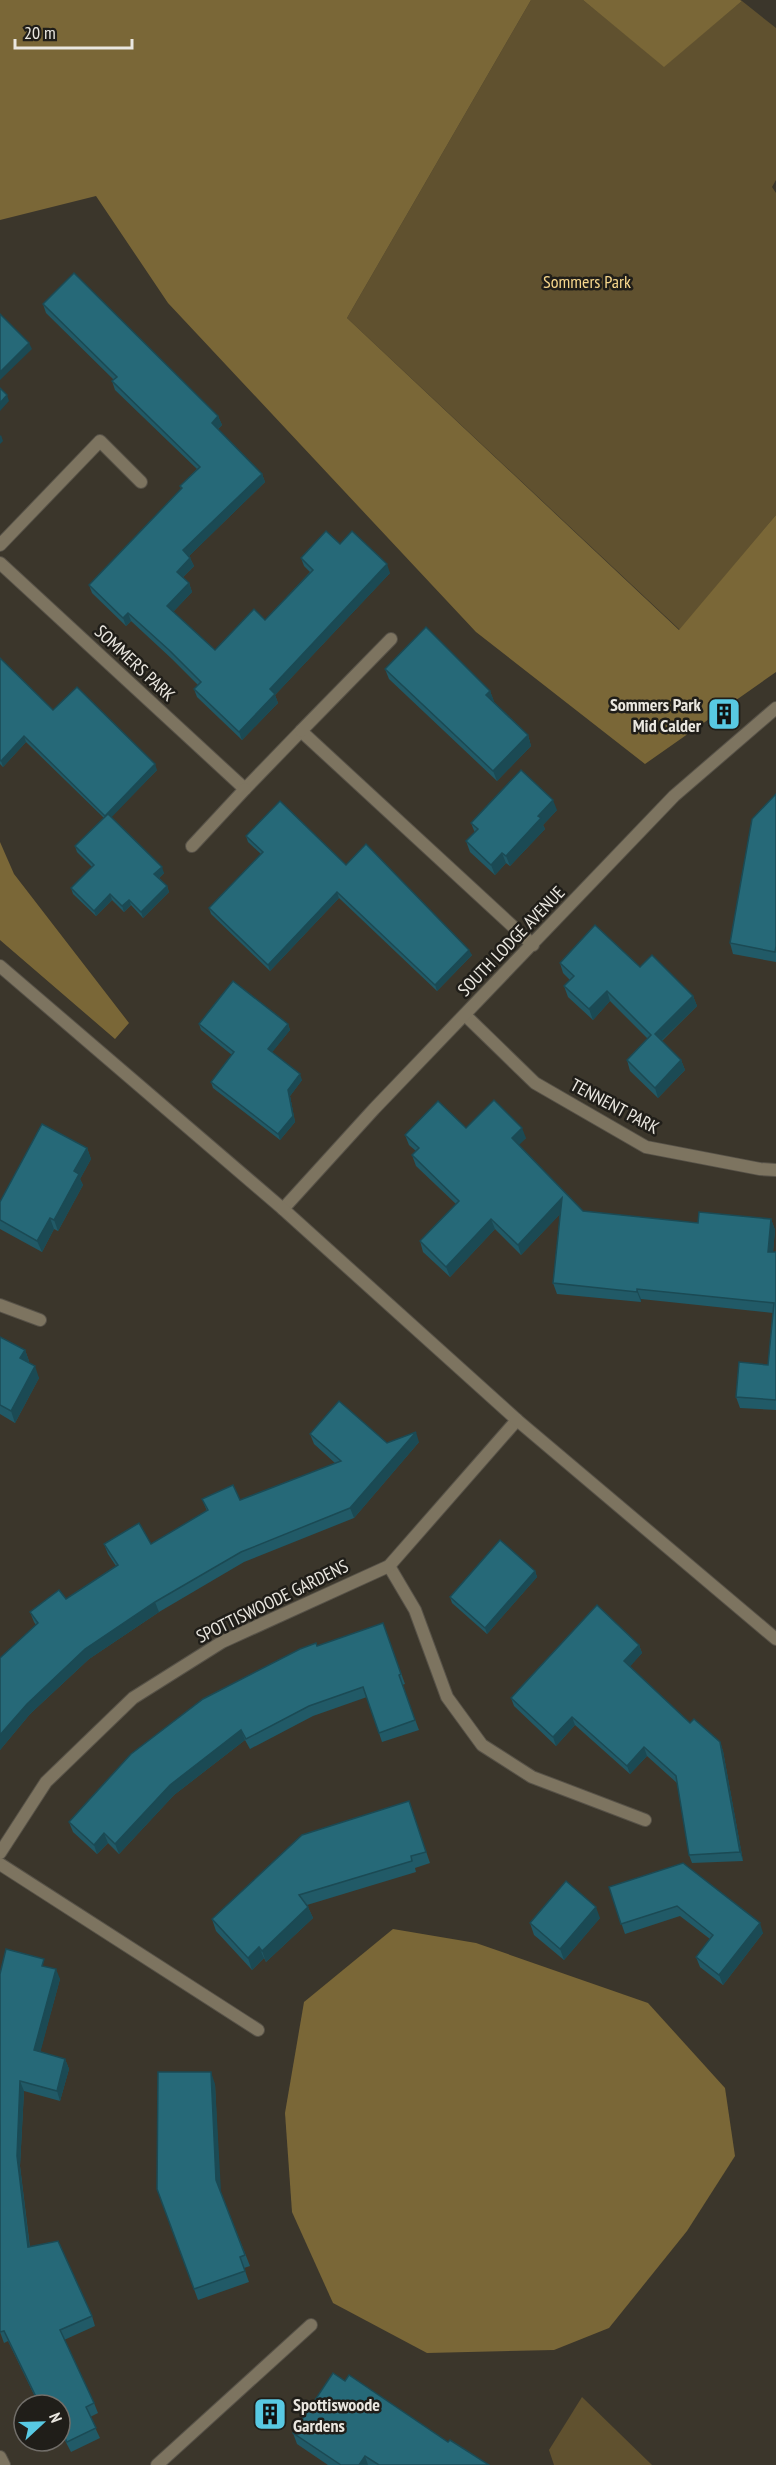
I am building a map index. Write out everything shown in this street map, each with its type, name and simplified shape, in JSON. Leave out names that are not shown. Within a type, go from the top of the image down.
[{"type":"street","points":[[0,545],[100,441],[141,482]]},
{"type":"street","name":"SOMMERS PARK","points":[[0,563],[245,789]]},
{"type":"street","points":[[192,846],[391,639]]},
{"type":"street","name":"SOUTH LODGE AVENUE","points":[[283,1209],[374,1109],[674,796],[776,708]]},
{"type":"street","points":[[301,731],[533,945]]},
{"type":"street","points":[[0,966],[283,1209],[517,1420],[776,1639]]},
{"type":"street","name":"TENNENT PARK","points":[[465,1015],[535,1083],[646,1147],[776,1170]]},
{"type":"street","points":[[0,1305],[40,1320]]},
{"type":"street","name":"SPOTTISWOODE GARDENS","points":[[0,1853],[46,1782],[133,1698],[222,1642],[388,1566],[517,1420]]},
{"type":"street","points":[[388,1566],[415,1611],[447,1697],[482,1744],[532,1778],[645,1820]]},
{"type":"street","points":[[0,1864],[258,2030]]},
{"type":"street","points":[[157,2465],[311,2325]]},
{"type":"street","points":[[0,2457],[4,2465]]},
{"type":"green space","name":"Sommers Park","points":[[531,0],[583,0],[664,66],[742,1],[776,28],[776,180],[772,187],[776,193],[776,515],[680,630],[347,318]]},
{"type":"green space","points":[[582,2397],[652,2465],[554,2465],[549,2450]]},
{"type":"shaded area","points":[[0,0],[531,0],[347,318],[679,630],[776,515],[776,672],[645,764],[476,632],[168,303],[96,196],[0,220]]},
{"type":"shaded area","points":[[583,0],[740,0],[742,1],[664,67]]},
{"type":"shaded area","points":[[0,842],[14,874],[129,1023],[115,1039],[0,940]]},
{"type":"shaded area","points":[[393,1929],[476,1943],[648,2003],[725,2088],[735,2156],[687,2231],[609,2328],[554,2350],[427,2353],[333,2303],[292,2212],[285,2113],[304,2002]]},
{"type":"building","points":[[74,273],[218,416],[212,423],[262,474],[183,550],[190,558],[177,572],[189,583],[167,606],[215,650],[254,609],[265,620],[313,570],[301,558],[326,531],[340,544],[352,531],[387,564],[270,689],[275,694],[239,732],[194,689],[201,682],[169,650],[128,613],[123,618],[89,585],[200,467],[112,381],[117,377],[43,304]]},
{"type":"building","points":[[0,314],[29,343],[0,372]]},
{"type":"building","points":[[0,388],[7,395],[0,403]]},
{"type":"building","points":[[426,627],[490,691],[486,695],[528,735],[493,771],[385,669]]},
{"type":"building","points":[[0,658],[53,710],[77,687],[155,764],[105,816],[24,736],[0,760]]},
{"type":"building","points":[[521,770],[553,800],[538,816],[541,818],[506,856],[502,853],[491,865],[466,841],[478,829],[471,823]]},
{"type":"building","points":[[776,794],[775,952],[730,943],[752,819]]},
{"type":"building","points":[[280,801],[346,865],[366,844],[469,950],[435,985],[337,892],[268,965],[209,908],[263,852],[246,836]]},
{"type":"building","points":[[108,814],[162,867],[154,874],[167,886],[141,912],[129,900],[122,906],[110,894],[94,911],[71,888],[94,865],[75,846]]},
{"type":"building","points":[[595,925],[640,967],[652,955],[693,996],[655,1034],[681,1060],[655,1088],[627,1060],[651,1035],[607,991],[589,1009],[564,986],[574,976],[560,963]]},
{"type":"building","points":[[233,981],[288,1024],[268,1049],[300,1074],[288,1090],[293,1116],[278,1134],[211,1082],[234,1052],[199,1024]]},
{"type":"building","points":[[494,1100],[522,1128],[512,1138],[583,1211],[698,1223],[699,1212],[771,1219],[768,1252],[776,1252],[776,1400],[736,1397],[739,1362],[768,1365],[774,1303],[553,1283],[562,1198],[518,1245],[491,1219],[446,1267],[420,1241],[459,1201],[412,1155],[419,1148],[405,1135],[438,1101],[466,1128]]},
{"type":"building","points":[[42,1124],[87,1148],[74,1171],[79,1174],[54,1220],[50,1218],[37,1241],[0,1220],[0,1202]]},
{"type":"building","points":[[0,1337],[25,1350],[20,1358],[35,1366],[11,1411],[0,1405]]},
{"type":"building","points":[[339,1401],[387,1443],[416,1432],[350,1508],[241,1552],[155,1602],[85,1649],[27,1704],[0,1735],[0,1658],[38,1623],[30,1612],[59,1590],[66,1599],[118,1565],[104,1544],[139,1523],[151,1544],[208,1510],[202,1499],[233,1485],[240,1500],[341,1461],[310,1434]]},
{"type":"building","points":[[500,1540],[535,1571],[485,1628],[450,1597]]},
{"type":"building","points":[[597,1605],[639,1645],[624,1661],[690,1723],[694,1719],[720,1742],[740,1852],[689,1855],[676,1776],[644,1747],[627,1766],[572,1717],[553,1737],[511,1698]]},
{"type":"building","points":[[383,1623],[415,1720],[379,1733],[363,1687],[309,1706],[246,1739],[241,1730],[170,1785],[115,1844],[104,1833],[94,1845],[69,1822],[131,1754],[203,1699],[300,1649],[316,1643],[317,1646]]},
{"type":"building","points":[[409,1801],[426,1852],[411,1856],[412,1861],[299,1895],[308,1907],[262,1951],[259,1947],[248,1958],[212,1919],[302,1835]]},
{"type":"building","points":[[683,1863],[760,1923],[719,1975],[696,1957],[713,1935],[677,1906],[621,1924],[609,1887]]},
{"type":"building","points":[[566,1881],[596,1907],[560,1949],[530,1923]]},
{"type":"building","points":[[6,1949],[44,1959],[42,1966],[56,1969],[34,2050],[65,2059],[57,2091],[20,2081],[17,2156],[28,2247],[58,2241],[92,2316],[60,2330],[94,2403],[86,2407],[96,2428],[72,2440],[72,2393],[34,2393],[4,2331],[0,2332],[0,1974]]},
{"type":"building","points":[[158,2072],[211,2072],[216,2180],[245,2255],[240,2257],[245,2271],[194,2289],[157,2189]]},
{"type":"building","points":[[333,2373],[345,2381],[349,2375],[448,2442],[450,2440],[489,2465],[379,2465],[365,2456],[359,2465],[341,2465],[293,2433]]},
{"type":"place","name":"Sommers Park Mid Calder","points":[[724,714]]},
{"type":"place","name":"Spottiswoode Gardens","points":[[270,2414]]}]
